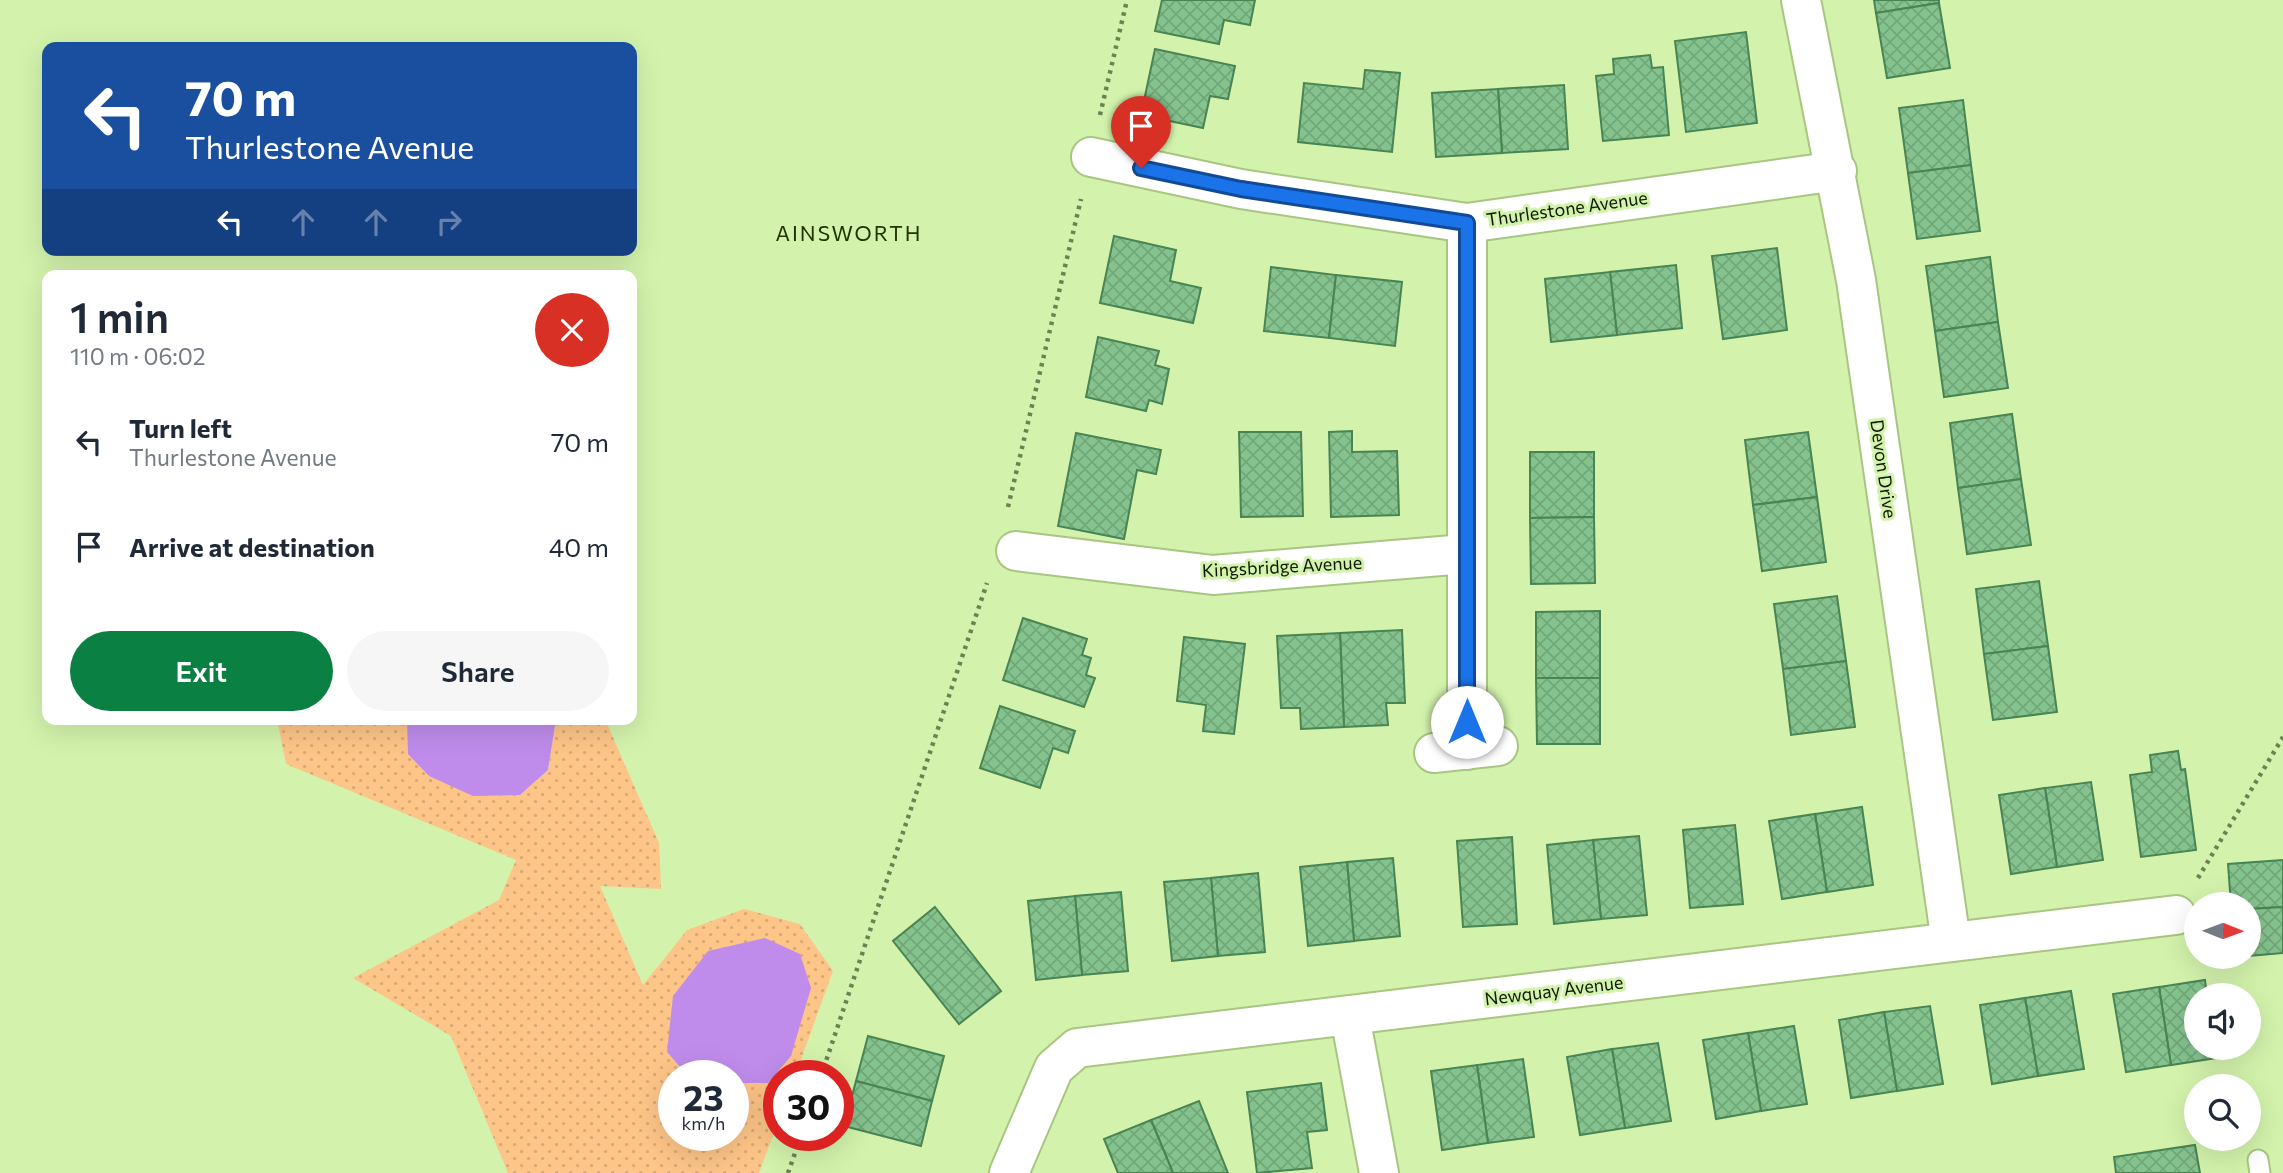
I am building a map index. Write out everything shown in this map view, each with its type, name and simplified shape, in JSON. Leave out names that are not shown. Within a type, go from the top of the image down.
[{"type":"street","name":"Devon Drive","points":[[1801,0],[1856,280],[1951,942]]},
{"type":"street","name":"Thurlestone Avenue","points":[[1091,157],[1253,191],[1467,223],[1836,171]]},
{"type":"street","points":[[1466,750],[1467,223]]},
{"type":"street","name":"Kingsbridge Avenue","points":[[1016,551],[1213,575],[1465,554]]},
{"type":"street","name":"Newquay Avenue","points":[[1009,1173],[1054,1068],[1077,1048],[2176,915]]},
{"type":"street","points":[[1350,1016],[1379,1173]]},
{"type":"path","points":[[2176,915],[2283,737]]},
{"type":"path","points":[[788,1173],[796,1151]]},
{"type":"shaded area","points":[[278,725],[407,725],[409,754],[520,795],[548,770],[555,725],[608,725],[659,843],[661,889],[600,886],[643,985],[687,930],[744,909],[800,924],[833,971],[801,1060],[763,1060],[763,1081],[749,1077],[749,1060],[693,1060],[667,1052],[674,1060],[658,1060],[658,1151],[749,1151],[749,1083],[763,1083],[763,1151],[767,1151],[759,1173],[508,1173],[451,1036],[353,978],[499,900],[516,860],[286,764]]},
{"type":"shaded area","points":[[407,725],[555,725],[548,770],[520,795],[473,796],[429,776],[408,754]]},
{"type":"shaded area","points":[[765,938],[800,954],[811,988],[791,1056],[788,1060],[763,1060],[763,1083],[749,1083],[749,1060],[674,1060],[667,1052],[673,996],[708,951]]},
{"type":"building","points":[[1162,0],[1255,0],[1250,25],[1224,20],[1219,44],[1155,31]]},
{"type":"building","points":[[1874,0],[1939,0],[1939,3],[1876,13]]},
{"type":"building","points":[[1939,3],[1950,68],[1887,78],[1876,13]]},
{"type":"building","points":[[1746,32],[1757,123],[1686,132],[1675,41]]},
{"type":"building","points":[[1155,49],[1235,66],[1228,99],[1210,96],[1203,128],[1141,115]]},
{"type":"building","points":[[1650,55],[1652,68],[1663,67],[1669,135],[1603,141],[1596,76],[1614,74],[1613,59]]},
{"type":"building","points":[[1365,70],[1400,73],[1392,152],[1298,142],[1304,83],[1363,89]]},
{"type":"building","points":[[1564,85],[1568,149],[1502,153],[1498,89]]},
{"type":"building","points":[[1498,89],[1502,153],[1436,157],[1432,93]]},
{"type":"building","points":[[1963,100],[1971,165],[1908,173],[1899,108]]},
{"type":"building","points":[[1971,165],[1980,231],[1917,239],[1908,173]]},
{"type":"building","points":[[1114,236],[1176,250],[1170,281],[1201,288],[1193,323],[1100,303]]},
{"type":"building","points":[[1777,248],[1787,330],[1723,339],[1712,256]]},
{"type":"building","points":[[1990,257],[1998,322],[1935,331],[1926,266]]},
{"type":"building","points":[[1676,265],[1682,328],[1617,335],[1610,272]]},
{"type":"building","points":[[1271,267],[1336,275],[1329,338],[1264,331]]},
{"type":"building","points":[[1610,272],[1617,335],[1551,342],[1545,279]]},
{"type":"building","points":[[1336,275],[1402,282],[1395,346],[1329,338]]},
{"type":"building","points":[[1998,322],[2008,388],[1944,397],[1935,331]]},
{"type":"building","points":[[1098,337],[1159,351],[1155,365],[1169,369],[1162,404],[1149,400],[1146,411],[1086,397]]},
{"type":"building","points":[[2012,414],[2021,479],[1958,488],[1950,423]]},
{"type":"building","points":[[1352,431],[1352,452],[1397,451],[1399,515],[1331,517],[1329,432]]},
{"type":"building","points":[[1239,432],[1301,432],[1303,516],[1241,517]]},
{"type":"building","points":[[1808,432],[1817,497],[1753,505],[1745,440]]},
{"type":"building","points":[[1076,433],[1161,450],[1156,474],[1137,470],[1124,539],[1058,526]]},
{"type":"building","points":[[1530,452],[1594,452],[1594,517],[1530,518]]},
{"type":"building","points":[[2021,479],[2031,545],[1967,554],[1958,488]]},
{"type":"building","points":[[1817,497],[1826,562],[1762,571],[1753,505]]},
{"type":"building","points":[[1594,517],[1595,583],[1531,584],[1530,518]]},
{"type":"building","points":[[2039,581],[2048,646],[1984,654],[1976,589]]},
{"type":"building","points":[[1837,596],[1846,661],[1783,669],[1774,604]]},
{"type":"building","points":[[1600,611],[1600,678],[1536,678],[1536,612]]},
{"type":"building","points":[[1023,618],[1087,639],[1082,655],[1091,658],[1086,675],[1095,678],[1084,707],[1003,680]]},
{"type":"building","points":[[1402,630],[1405,703],[1386,703],[1388,725],[1344,727],[1340,633]]},
{"type":"building","points":[[1340,633],[1344,727],[1301,729],[1300,708],[1281,708],[1277,636]]},
{"type":"building","points":[[1184,637],[1245,644],[1234,734],[1203,731],[1206,705],[1177,701]]},
{"type":"building","points":[[2048,646],[2057,712],[1993,720],[1984,654]]},
{"type":"building","points":[[1846,661],[1855,727],[1791,735],[1783,669]]},
{"type":"building","points":[[1536,678],[1600,678],[1600,744],[1537,744]]},
{"type":"building","points":[[1000,706],[1075,731],[1068,753],[1053,748],[1040,788],[980,768]]},
{"type":"building","points":[[2178,751],[2181,770],[2185,769],[2196,850],[2141,857],[2130,775],[2152,772],[2150,755]]},
{"type":"building","points":[[2091,782],[2103,860],[2057,867],[2045,788]]},
{"type":"building","points":[[2045,788],[2057,867],[2011,874],[1999,795]]},
{"type":"building","points":[[1862,807],[1873,885],[1827,892],[1815,814]]},
{"type":"building","points":[[1815,814],[1827,892],[1782,899],[1769,821]]},
{"type":"building","points":[[1735,825],[1743,904],[1690,908],[1683,830]]},
{"type":"building","points":[[1639,836],[1647,915],[1601,919],[1593,840]]},
{"type":"building","points":[[1512,837],[1517,924],[1463,927],[1457,841]]},
{"type":"building","points":[[1593,840],[1601,919],[1554,924],[1547,845]]},
{"type":"building","points":[[1393,858],[1400,936],[1354,941],[1347,862]]},
{"type":"building","points":[[2283,860],[2283,907],[2261,908],[2261,892],[2230,892],[2228,864]]},
{"type":"building","points":[[1347,862],[1354,941],[1308,946],[1300,867]]},
{"type":"building","points":[[1258,873],[1265,952],[1218,956],[1211,878]]},
{"type":"building","points":[[1211,878],[1218,956],[1172,961],[1164,882]]},
{"type":"building","points":[[1121,892],[1128,971],[1082,975],[1075,896]]},
{"type":"building","points":[[1075,896],[1082,975],[1036,980],[1028,901]]},
{"type":"building","points":[[935,907],[1001,991],[959,1024],[893,941]]},
{"type":"building","points":[[2283,907],[2283,953],[2261,955],[2261,908]]},
{"type":"building","points":[[2184,983],[2184,1060],[2204,1060],[2171,1065],[2159,987]]},
{"type":"building","points":[[2159,987],[2171,1065],[2126,1072],[2113,994]]},
{"type":"building","points":[[2071,991],[2084,1069],[2038,1076],[2025,998]]},
{"type":"building","points":[[2025,998],[2038,1076],[1992,1084],[1980,1005]]},
{"type":"building","points":[[1930,1006],[1943,1084],[1897,1091],[1884,1012]]},
{"type":"building","points":[[1884,1012],[1897,1091],[1851,1098],[1839,1020]]},
{"type":"building","points":[[1794,1026],[1807,1104],[1761,1111],[1748,1033]]},
{"type":"building","points":[[1748,1033],[1761,1111],[1716,1119],[1703,1040]]},
{"type":"building","points":[[868,1036],[944,1056],[932,1101],[856,1081]]},
{"type":"building","points":[[1658,1043],[1671,1121],[1625,1128],[1612,1049]]},
{"type":"building","points":[[1612,1049],[1625,1128],[1580,1135],[1567,1057]]},
{"type":"building","points":[[1523,1059],[1534,1137],[1488,1143],[1477,1065]]},
{"type":"building","points":[[1477,1065],[1488,1143],[1442,1150],[1431,1071]]},
{"type":"building","points":[[856,1081],[932,1101],[921,1146],[854,1129]]},
{"type":"building","points":[[1321,1083],[1327,1130],[1307,1132],[1312,1168],[1257,1173],[1247,1092]]},
{"type":"building","points":[[1199,1101],[1228,1173],[1173,1173],[1151,1120]]},
{"type":"building","points":[[1151,1120],[1173,1173],[1118,1173],[1104,1139]]},
{"type":"building","points":[[2184,1147],[2184,1151],[2196,1151],[2200,1173],[2116,1173],[2114,1157]]},
{"type":"district","name":"AINSWORTH","points":[[849,234]]},
{"type":"route","points":[[1141,168],[1241,189],[1467,223],[1467,722]]}]
